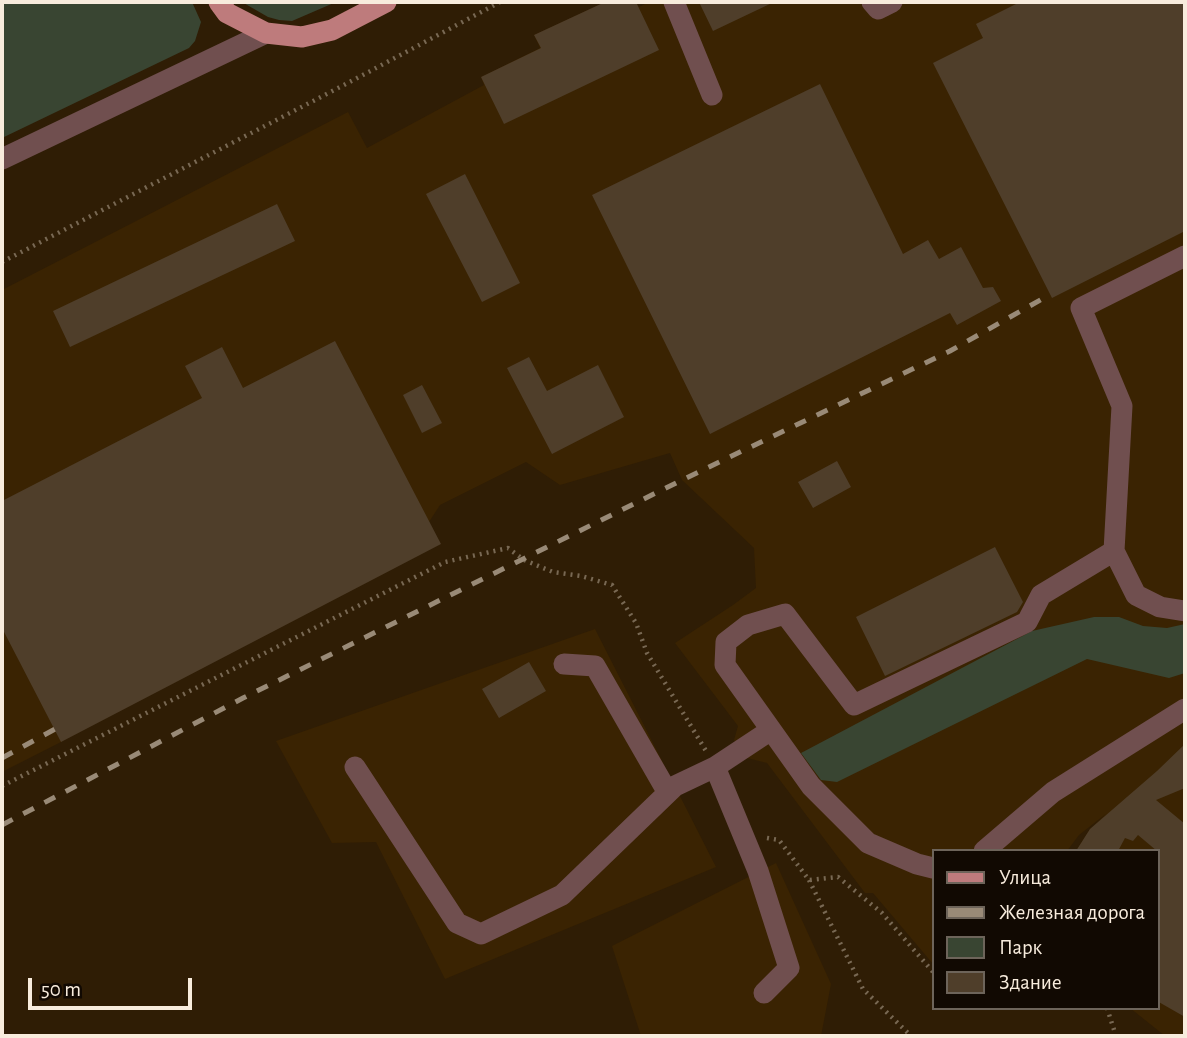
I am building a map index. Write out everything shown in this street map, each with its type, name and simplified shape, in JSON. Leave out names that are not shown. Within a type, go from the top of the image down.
[{"type":"main road","points":[[219,2],[227,12],[266,33],[302,37],[332,30],[386,2]]},
{"type":"lane","points":[[674,2],[712,95]]},
{"type":"lane","points":[[872,2],[878,9],[892,2]]},
{"type":"lane","points":[[2,159],[266,33]]},
{"type":"lane","points":[[1185,256],[1081,308],[1122,406],[1114,551],[1136,595],[1160,607],[1185,611]]},
{"type":"lane","points":[[932,868],[868,843],[811,786],[725,665],[726,642],[748,625],[785,614],[854,705],[1027,622],[1041,595],[1114,551]]},
{"type":"lane","points":[[564,664],[595,666],[668,793]]},
{"type":"lane","points":[[986,849],[1053,792],[1185,709]]},
{"type":"lane","points":[[355,767],[457,923],[481,934],[562,895],[675,786],[715,767],[771,730]]},
{"type":"lane","points":[[715,767],[758,871],[789,968],[764,993]]},
{"type":"path","points":[[2,262],[500,2]]},
{"type":"path","points":[[2,786],[445,562],[508,548],[524,560],[553,572],[581,576],[612,585],[636,623],[647,653],[715,767]]},
{"type":"path","points":[[742,832],[779,840],[809,880],[863,989],[911,1036]]},
{"type":"path","points":[[809,880],[838,877],[883,913],[932,971]]},
{"type":"path","points":[[1108,1010],[1116,1036]]},
{"type":"shaded area","points":[[605,2],[636,2],[639,7],[649,2],[1185,2],[1185,1036],[1165,1036],[1132,1010],[1159,1010],[1159,849],[1077,849],[1090,829],[1107,813],[1079,835],[1068,849],[932,849],[932,963],[873,893],[865,893],[767,763],[747,758],[740,749],[734,740],[738,726],[675,643],[756,588],[754,548],[682,480],[670,453],[560,485],[526,462],[440,505],[429,522],[61,742],[2,772],[2,290],[348,112],[367,148],[484,85],[481,77],[540,48],[534,35]]},
{"type":"shaded area","points":[[595,629],[716,867],[445,979],[376,842],[332,843],[276,741]]},
{"type":"shaded area","points":[[776,863],[831,984],[821,1036],[641,1036],[612,946]]},
{"type":"green space","points":[[2,2],[192,2],[201,22],[195,41],[189,48],[2,138]]},
{"type":"green space","points":[[242,2],[336,2],[292,21],[268,17]]},
{"type":"green space","points":[[1094,617],[1119,617],[1143,626],[1167,628],[1185,624],[1185,673],[1169,678],[1087,659],[837,782],[821,780],[801,753],[1032,631]]},
{"type":"building","points":[[605,2],[636,2],[659,50],[504,124],[481,77],[541,48],[534,35]]},
{"type":"building","points":[[699,2],[774,2],[713,31]]},
{"type":"building","points":[[1020,2],[1185,2],[1185,231],[1052,298],[933,63],[983,38],[976,24]]},
{"type":"building","points":[[820,84],[903,254],[928,240],[939,259],[961,247],[983,288],[993,287],[1001,301],[957,325],[950,313],[710,434],[592,195]]},
{"type":"building","points":[[465,174],[520,283],[482,302],[426,194]]},
{"type":"building","points":[[277,204],[295,241],[70,347],[53,311]]},
{"type":"building","points":[[335,341],[441,544],[61,742],[2,628],[2,501],[202,398],[185,366],[222,347],[243,388]]},
{"type":"building","points":[[529,357],[547,391],[598,365],[624,417],[552,454],[507,368]]},
{"type":"building","points":[[422,385],[442,423],[422,433],[403,395]]},
{"type":"building","points":[[837,461],[851,487],[813,508],[798,482]]},
{"type":"building","points":[[995,547],[1023,602],[1017,612],[885,676],[856,617]]},
{"type":"building","points":[[529,662],[546,691],[499,718],[482,689]]},
{"type":"building","points":[[1185,744],[1185,788],[1156,800],[1185,824],[1185,1017],[1159,1002],[1159,849],[1155,849],[1138,835],[1133,841],[1125,838],[1119,849],[1077,849],[1090,829]]},
{"type":"railway","points":[[2,825],[243,698],[682,480],[950,351],[1042,299]]},
{"type":"railway","points":[[2,758],[55,729]]}]
